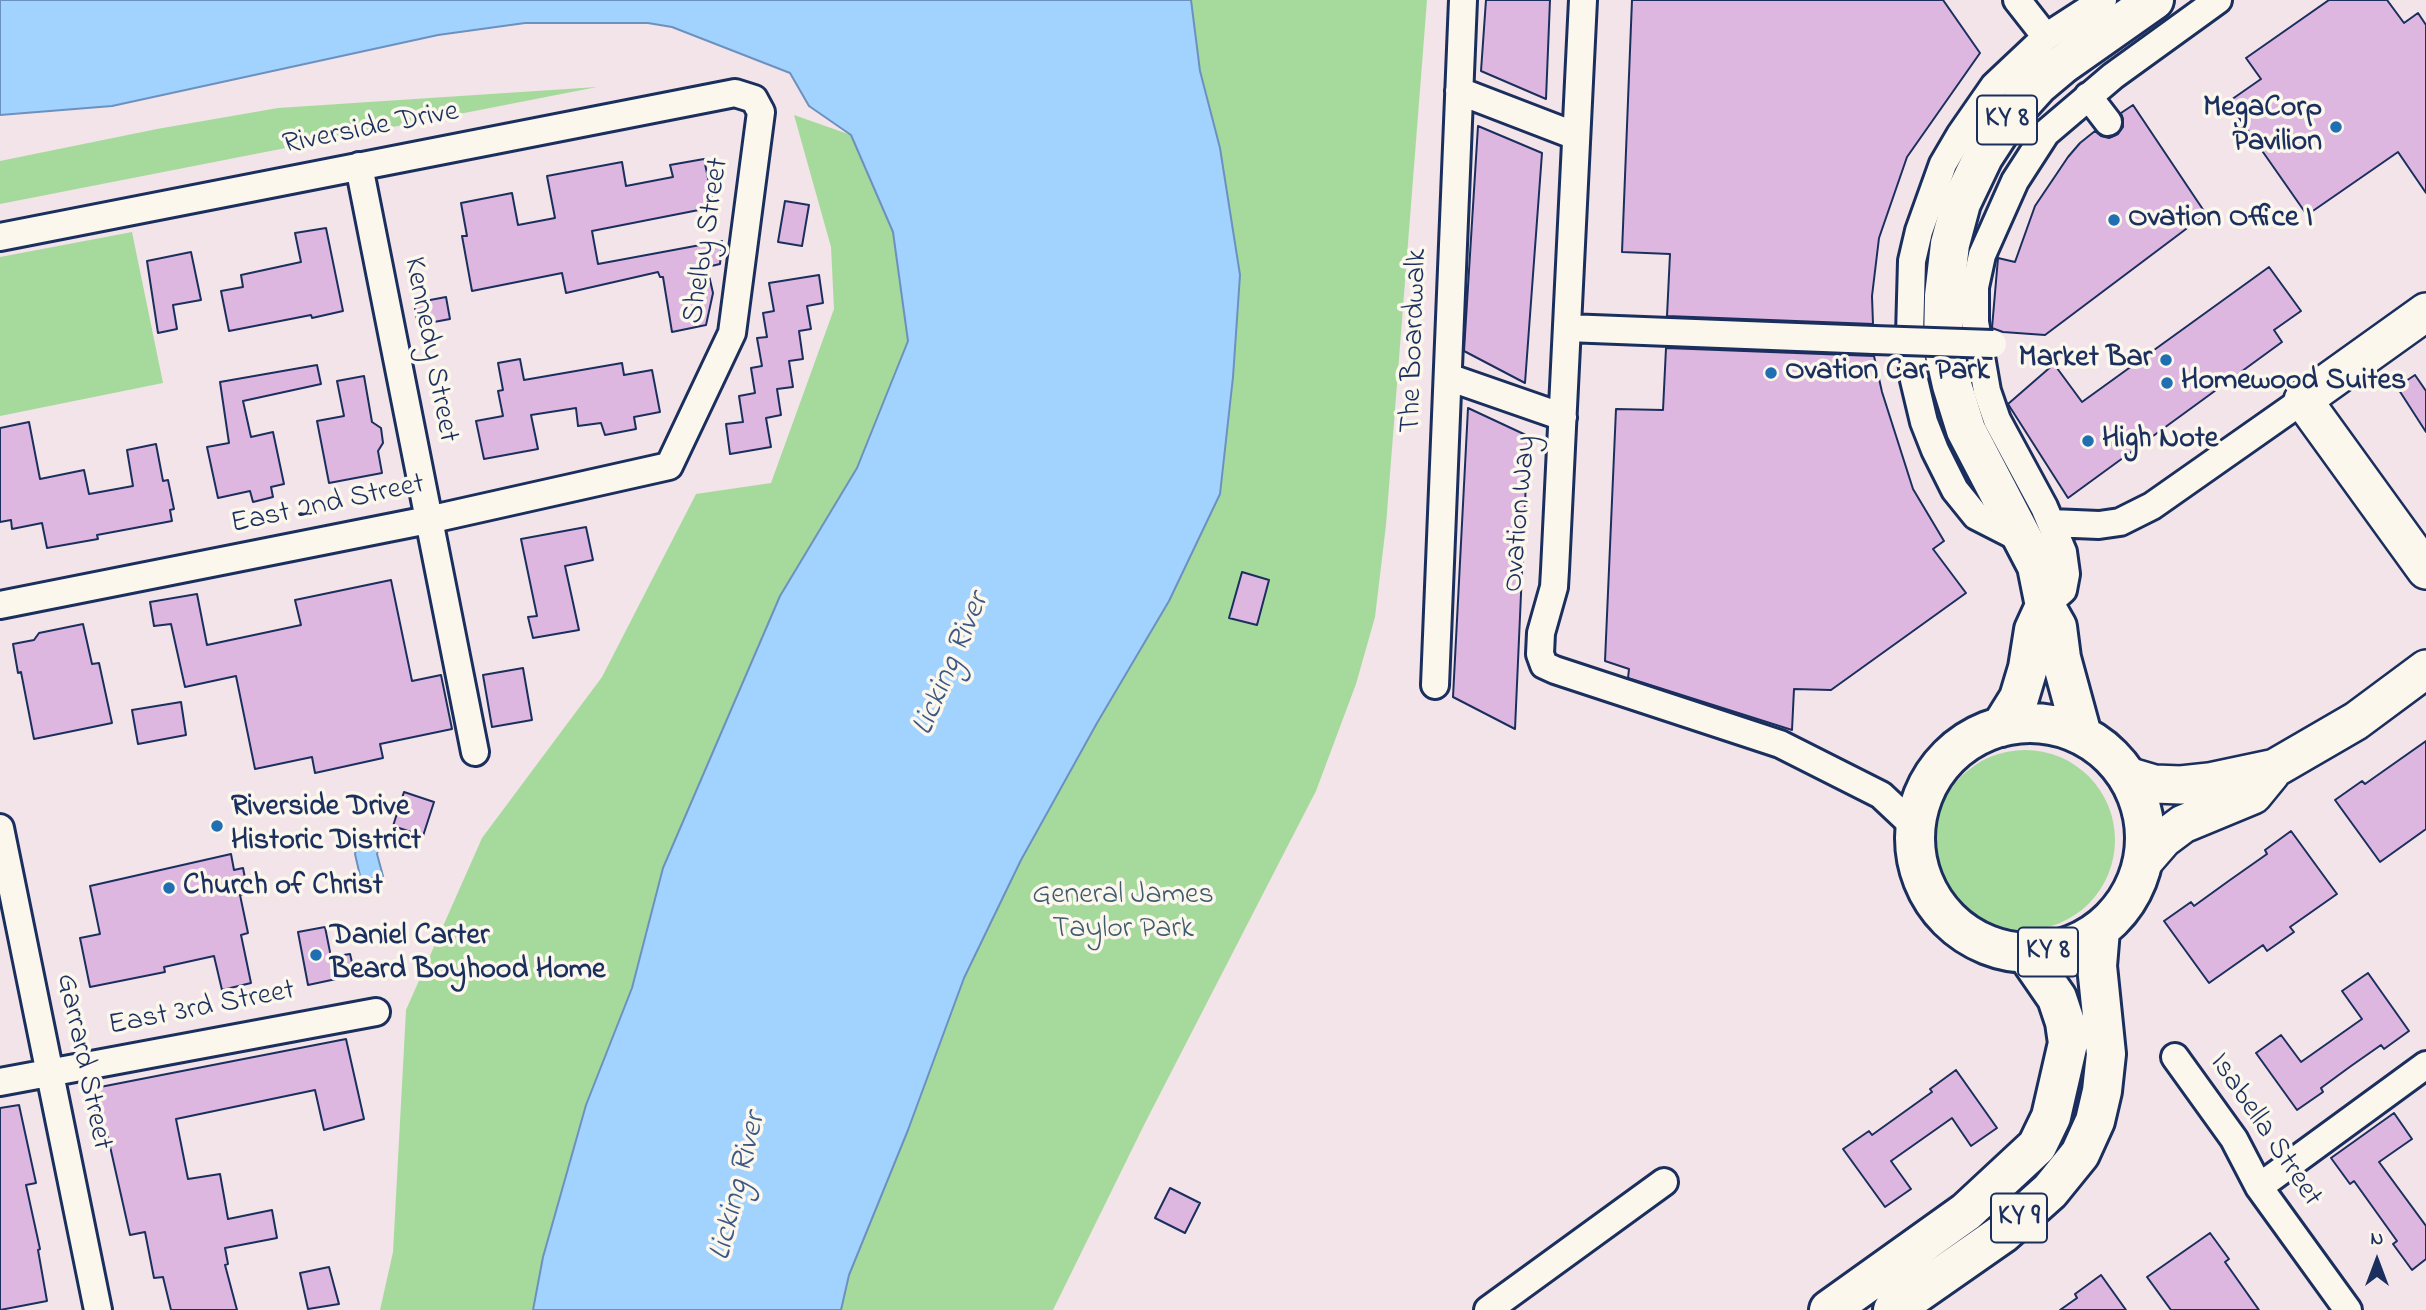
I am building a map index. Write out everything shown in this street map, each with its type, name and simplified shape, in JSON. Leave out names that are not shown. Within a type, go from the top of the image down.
[{"type":"main road","name":"KY 8","points":[[2009,950],[2047,952],[2068,947],[2100,930],[2129,897],[2143,862],[2145,834],[2143,813],[2127,776],[2112,757],[2082,736],[2061,658],[2057,627],[2045,606],[2037,566],[2038,532],[1966,430],[1943,345],[1950,244],[1961,203],[1983,157],[2009,117],[2038,85],[2063,64],[2154,0]]},
{"type":"main road","points":[[2001,727],[2019,698],[2028,668],[2034,630],[2045,606]]},
{"type":"main road","points":[[2009,950],[1974,939],[1957,927],[1934,902],[1923,880],[1916,854],[1916,827],[1921,802],[1940,766],[1958,748],[1979,735],[2001,727],[2042,724],[2082,736]]},
{"type":"main road","name":"KY 9","points":[[1894,1310],[2002,1234],[2050,1191],[2080,1154],[2095,1121],[2106,1054],[2097,965],[2100,930]]},
{"type":"main road","name":"KY 9","points":[[1829,1310],[1966,1212],[2037,1146],[2051,1117],[2068,1044],[2065,1022],[2057,998],[2009,950]]},
{"type":"street","name":"The Boardwalk","points":[[1435,685],[1463,0]]},
{"type":"street","name":"Ovation Way","points":[[1583,0],[1554,587],[1541,641],[1540,654],[1544,665],[1780,744],[1881,795],[1916,827]]},
{"type":"street","points":[[2017,0],[2046,37]]},
{"type":"street","points":[[2103,0],[2046,37],[1994,86],[1943,164],[1919,231],[1912,261],[1910,293],[1914,380],[1924,422],[1936,450],[1955,490],[1976,516],[2038,532],[2120,522],[2152,506],[2426,312]]},
{"type":"street","points":[[2038,532],[1987,391],[1975,323],[1975,287],[1982,255],[2015,181],[2046,132],[2088,96],[2218,0]]},
{"type":"street","points":[[1459,90],[1576,136]]},
{"type":"street","name":"Riverside Drive","points":[[0,237],[736,93],[754,99]]},
{"type":"street","points":[[2088,96],[2108,122]]},
{"type":"street","name":"Shelby Street","points":[[669,467],[732,333],[761,111],[754,99]]},
{"type":"street","name":"Kennedy Street","points":[[359,166],[475,752]]},
{"type":"street","points":[[1567,328],[1993,344]]},
{"type":"street","points":[[1448,377],[1563,417]]},
{"type":"street","points":[[2302,400],[2426,570]]},
{"type":"street","name":"East 2nd Street","points":[[0,605],[428,520],[669,467]]},
{"type":"street","points":[[2127,776],[2154,784],[2181,785],[2275,768],[2356,721],[2426,669]]},
{"type":"street","points":[[2143,862],[2163,839],[2183,824],[2253,795],[2275,768]]},
{"type":"street","name":"Garrard Street","points":[[0,828],[98,1310]]},
{"type":"street","name":"East 3rd Street","points":[[0,1082],[376,1013]]},
{"type":"street","name":"Isabella Street","points":[[2175,1057],[2234,1139],[2259,1187],[2348,1310]]},
{"type":"street","points":[[2259,1187],[2426,1065]]},
{"type":"street","points":[[1488,1310],[1664,1182]]},
{"type":"green space","name":"General James Taylor Park","points":[[1191,0],[1427,0],[1386,525],[1375,617],[1356,684],[1316,791],[1145,1123],[1053,1310],[841,1310],[849,1275],[908,1130],[964,978],[1021,860],[1169,601],[1220,494],[1220,148],[1200,71]]},
{"type":"green space","points":[[597,87],[0,204],[0,161],[157,129],[278,108]]},
{"type":"green space","points":[[794,115],[851,135],[893,232],[908,341],[857,468],[780,596],[663,868],[632,988],[586,1105],[543,1257],[533,1310],[380,1310],[393,1252],[406,1010],[482,838],[602,677],[696,494],[771,483],[834,309],[831,247]]},
{"type":"green space","points":[[132,232],[163,383],[0,416],[0,257]]},
{"type":"green space","points":[[2025,750],[2060,757],[2089,776],[2108,805],[2115,840],[2108,875],[2089,904],[2060,923],[2025,930],[1990,923],[1961,904],[1942,875],[1935,840],[1942,805],[1961,776],[1990,757]]},
{"type":"water","name":"Licking River","points":[[0,0],[1191,0],[1200,71],[1220,148],[1240,275],[1233,377],[1220,494],[1169,601],[1021,860],[964,978],[908,1130],[849,1275],[841,1310],[533,1310],[543,1257],[586,1105],[632,988],[663,868],[780,596],[857,468],[908,341],[893,232],[851,135],[809,106],[790,73],[672,27],[648,23],[525,23],[438,35],[112,106],[0,115]]},
{"type":"water","points":[[361,833],[382,838],[377,854],[383,876],[361,880],[355,854]]},
{"type":"building","points":[[1486,0],[1550,0],[1546,99],[1481,71]]},
{"type":"building","points":[[1632,0],[1943,0],[1980,53],[1907,157],[1879,238],[1872,296],[1873,324],[1667,316],[1670,254],[1622,252]]},
{"type":"building","name":"MegaCorp Pavilion","points":[[2329,0],[2387,0],[2404,23],[2418,13],[2426,25],[2426,193],[2398,152],[2307,215],[2228,102],[2261,79],[2246,58]]},
{"type":"building","name":"Ovation Office I","points":[[2133,105],[2206,214],[2045,335],[2003,332],[1992,328],[1998,258],[2015,262],[2035,206],[2068,157],[2095,131],[2109,138],[2118,134],[2123,127],[2121,113]]},
{"type":"building","points":[[1478,126],[1542,153],[1525,383],[1464,351]]},
{"type":"building","points":[[704,159],[714,207],[592,231],[598,264],[722,241],[720,264],[707,267],[713,293],[706,325],[672,332],[663,277],[660,277],[658,272],[566,293],[562,273],[472,291],[462,236],[467,236],[461,203],[512,193],[518,225],[555,218],[547,176],[622,162],[626,186],[673,177],[670,165]]},
{"type":"building","points":[[785,201],[809,205],[802,246],[778,242]]},
{"type":"building","points":[[326,228],[343,311],[229,331],[221,291],[243,287],[241,275],[301,262],[295,233]]},
{"type":"building","points":[[191,252],[201,300],[173,305],[177,329],[158,333],[147,261]]},
{"type":"building","name":"Homewood Suites","points":[[2269,267],[2301,311],[2274,330],[2282,342],[2068,498],[2008,404],[2054,364],[2082,402]]},
{"type":"building","points":[[819,275],[823,303],[807,306],[811,329],[799,331],[803,359],[789,361],[793,387],[777,389],[781,415],[766,418],[771,447],[730,454],[726,424],[743,422],[739,396],[755,393],[751,368],[762,366],[757,338],[767,337],[763,313],[774,311],[769,283]]},
{"type":"building","points":[[446,297],[450,319],[418,325],[414,303]]},
{"type":"building","points":[[1666,348],[1874,356],[1882,392],[1913,489],[1944,541],[1933,549],[1966,593],[1831,690],[1794,689],[1792,730],[1628,678],[1629,669],[1605,661],[1616,409],[1663,410]]},
{"type":"building","points":[[520,359],[524,380],[622,363],[624,375],[652,370],[660,412],[634,417],[636,429],[605,435],[601,423],[578,426],[576,408],[531,415],[538,449],[484,459],[476,421],[503,416],[498,391],[503,390],[498,363]]},
{"type":"building","points":[[317,365],[321,384],[243,401],[251,437],[273,432],[284,484],[271,487],[273,497],[253,502],[250,491],[218,498],[207,447],[229,443],[220,382]]},
{"type":"building","points":[[2415,375],[2426,391],[2426,432],[2397,387]]},
{"type":"building","points":[[364,376],[372,422],[381,428],[383,443],[378,451],[382,473],[329,483],[317,421],[344,416],[337,381]]},
{"type":"building","points":[[1468,408],[1528,436],[1515,729],[1453,697]]},
{"type":"building","points":[[29,422],[40,479],[84,470],[89,494],[133,486],[127,450],[156,444],[163,481],[168,480],[174,509],[170,510],[172,521],[97,535],[98,539],[47,548],[42,523],[12,529],[11,520],[0,522],[0,428]]},
{"type":"building","points":[[586,527],[593,560],[565,566],[579,630],[533,638],[528,617],[537,616],[521,539]]},
{"type":"building","points":[[1242,572],[1269,580],[1257,625],[1229,618]]},
{"type":"building","points":[[391,580],[412,681],[441,675],[452,729],[380,744],[383,758],[315,773],[312,757],[255,769],[236,676],[185,687],[171,624],[154,626],[150,602],[197,594],[207,645],[301,625],[295,600]]},
{"type":"building","points":[[83,624],[92,664],[99,663],[112,723],[34,739],[13,644],[34,640],[39,633]]},
{"type":"building","points":[[523,668],[532,720],[492,727],[483,675]]},
{"type":"building","points":[[181,702],[186,735],[138,744],[132,710]]},
{"type":"building","points":[[2426,741],[2426,829],[2380,862],[2335,800],[2362,781],[2365,784]]},
{"type":"building","points":[[404,792],[434,802],[423,836],[393,826]]},
{"type":"building","points":[[2291,831],[2337,894],[2290,927],[2294,932],[2267,951],[2263,945],[2209,983],[2164,921],[2191,902],[2194,906],[2267,854],[2265,850]]},
{"type":"building","points":[[231,854],[234,870],[243,868],[248,893],[240,895],[248,933],[241,935],[251,983],[222,990],[214,956],[164,967],[165,972],[90,987],[80,938],[100,934],[90,886]]},
{"type":"building","name":"Daniel Carter Beard Boyhood Home","points":[[325,927],[331,957],[350,954],[355,975],[308,985],[298,932]]},
{"type":"building","points":[[2368,973],[2409,1031],[2384,1049],[2381,1045],[2351,1066],[2321,1088],[2323,1092],[2297,1110],[2256,1053],[2281,1035],[2301,1062],[2362,1019],[2342,991]]},
{"type":"building","points":[[346,1039],[364,1119],[324,1130],[315,1090],[176,1119],[188,1179],[220,1174],[228,1219],[272,1210],[277,1238],[225,1248],[228,1264],[225,1265],[237,1310],[171,1310],[163,1277],[154,1278],[145,1232],[130,1235],[107,1133],[99,1134],[90,1089]]},
{"type":"building","points":[[1956,1070],[1997,1128],[1971,1146],[1952,1118],[1891,1161],[1911,1189],[1885,1207],[1843,1149],[1869,1131],[1872,1135],[1932,1092],[1930,1089]]},
{"type":"building","points":[[19,1105],[36,1183],[26,1185],[40,1249],[38,1250],[47,1301],[0,1310],[0,1108]]},
{"type":"building","points":[[2394,1113],[2412,1139],[2379,1162],[2426,1226],[2426,1259],[2412,1270],[2393,1244],[2397,1241],[2354,1181],[2350,1184],[2331,1158]]},
{"type":"building","points":[[1170,1188],[1200,1203],[1185,1233],[1155,1218]]},
{"type":"building","points":[[2210,1233],[2229,1259],[2225,1262],[2259,1310],[2171,1310],[2147,1277]]},
{"type":"building","points":[[329,1267],[339,1304],[308,1309],[300,1273]]},
{"type":"building","points":[[2101,1275],[2126,1310],[2060,1310],[2077,1298],[2075,1294]]},
{"type":"place","name":"MegaCorp Pavilion","points":[[2336,127]]},
{"type":"place","name":"Ovation Office I","points":[[2114,220]]},
{"type":"place","name":"Market Bar","points":[[2166,360]]},
{"type":"place","name":"Ovation Car Park","points":[[1771,373]]},
{"type":"place","name":"Homewood Suites","points":[[2167,383]]},
{"type":"place","name":"High Note","points":[[2088,441]]},
{"type":"place","name":"Riverside Drive Historic District","points":[[217,826]]},
{"type":"place","name":"Church of Christ","points":[[169,888]]},
{"type":"place","name":"Daniel Carter Beard Boyhood Home","points":[[316,955]]}]
